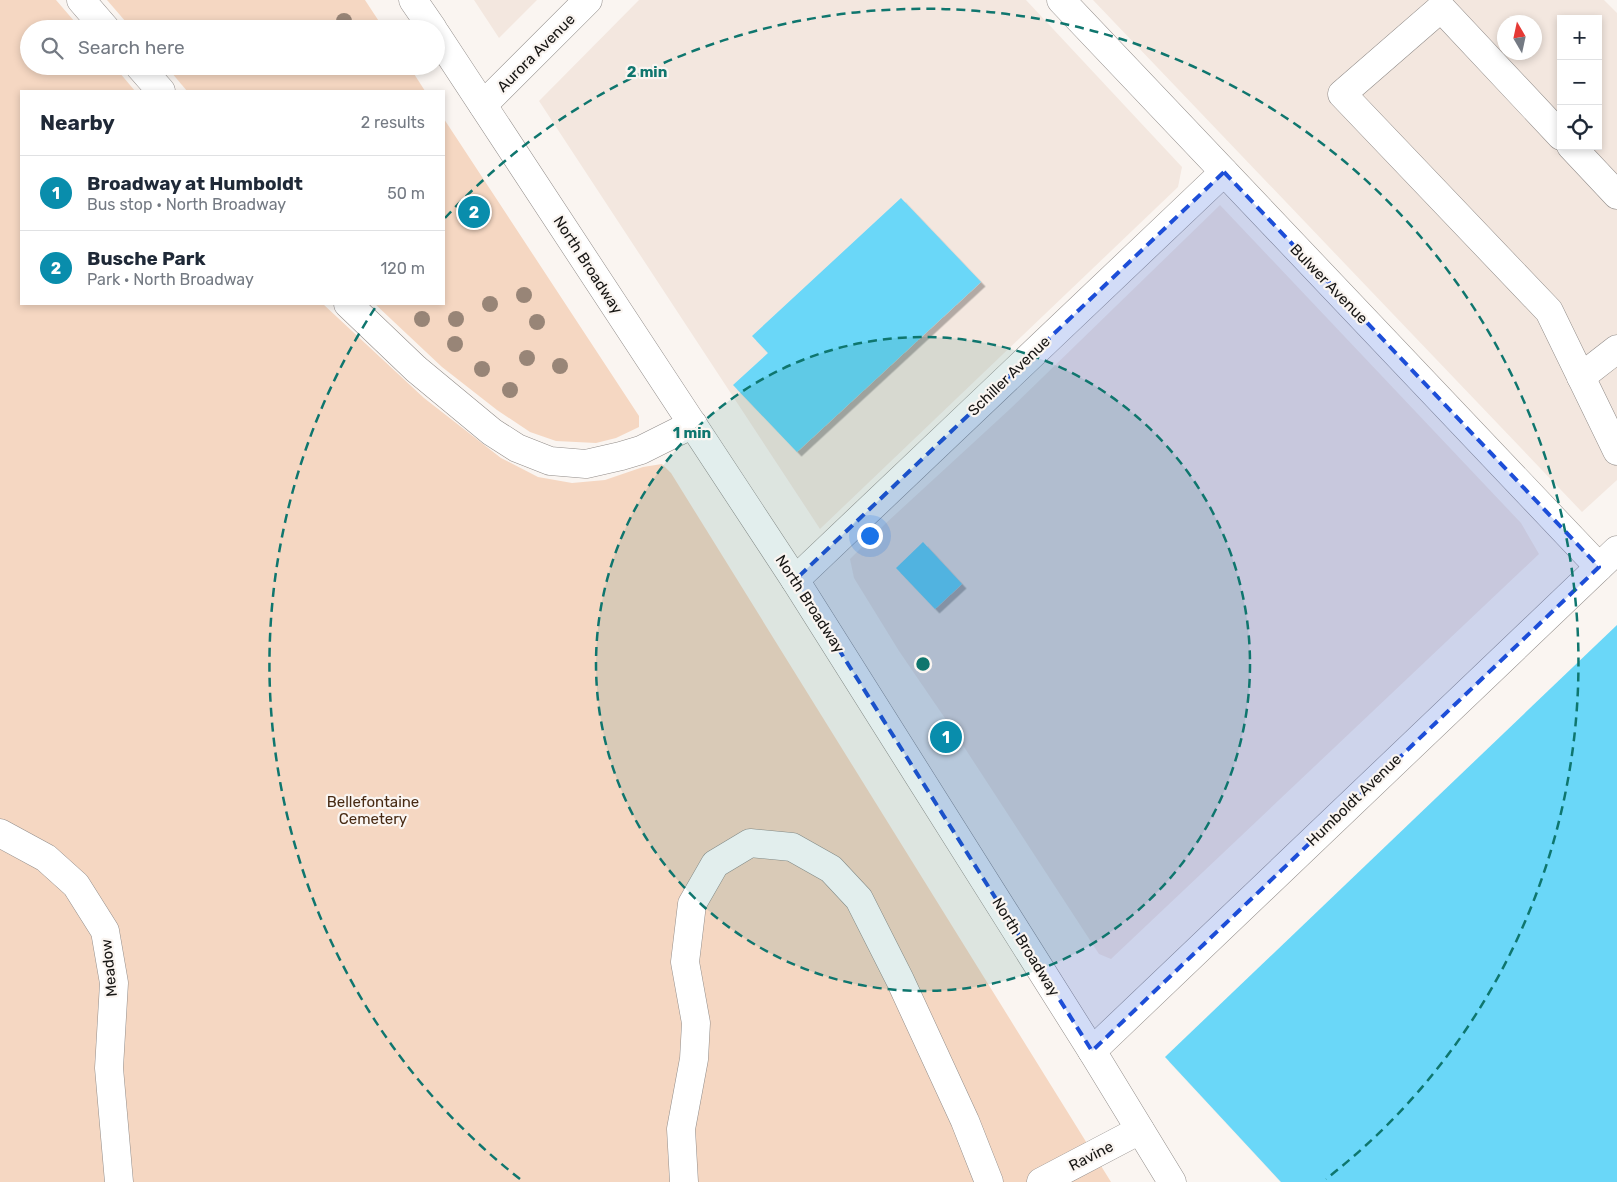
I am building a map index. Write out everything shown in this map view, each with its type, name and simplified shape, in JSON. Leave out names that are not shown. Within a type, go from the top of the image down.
[{"type":"street","points":[[81,0],[98,20]]},
{"type":"street","points":[[414,0],[426,20]]},
{"type":"street","name":"Aurora Avenue","points":[[483,105],[588,0]]},
{"type":"street","name":"Bulwer Avenue","points":[[1061,0],[1224,172],[1608,559]]},
{"type":"street","points":[[1557,132],[1441,8],[1342,94],[1549,311],[1617,451]]},
{"type":"street","name":"North Broadway","points":[[445,48],[795,580],[1092,1051],[1172,1182]]},
{"type":"street","points":[[147,75],[160,90]]},
{"type":"street","points":[[1575,150],[1617,195]]},
{"type":"street","name":"Schiller Avenue","points":[[795,580],[1224,172]]},
{"type":"street","points":[[349,305],[416,369],[492,432],[517,448],[550,461],[586,464],[621,456],[641,450],[693,424]]},
{"type":"street","points":[[1581,377],[1617,349]]},
{"type":"street","name":"Humboldt Avenue","points":[[1092,1051],[1608,559]]},
{"type":"street","name":"Meadow","points":[[0,833],[46,858],[76,885],[105,931],[114,983],[108,1068],[119,1182]]},
{"type":"street","points":[[684,1182],[680,1129],[694,1059],[696,1023],[686,962],[692,904],[715,864],[750,843],[792,847],[831,869],[859,899],[900,980],[966,1121],[989,1182]]},
{"type":"street","name":"Ravine","points":[[1041,1182],[1140,1130]]},
{"type":"highlighted area","points":[[1224,172],[1599,567],[1092,1051],[795,580]]},
{"type":"shaded area","points":[[474,0],[537,0],[499,38]]},
{"type":"shaded area","points":[[639,0],[1026,0],[1182,167],[1178,187],[820,529],[539,101]]},
{"type":"shaded area","points":[[1093,0],[1604,0],[1617,13],[1617,480],[1582,512]]},
{"type":"shaded area","points":[[1220,205],[1521,523],[1539,554],[1111,959],[1099,954],[953,730],[899,651],[854,578],[850,559],[885,524],[1010,409]]},
{"type":"green space","name":"Bellefontaine Cemetery","points":[[0,0],[56,0],[73,20],[20,20],[20,75],[122,75],[134,90],[20,90],[20,305],[324,305],[424,398],[501,458],[538,477],[572,483],[605,480],[643,467],[662,464],[671,473],[1111,1182],[0,1182]]},
{"type":"green space","points":[[107,0],[365,0],[378,20],[124,20]]},
{"type":"green space","points":[[174,75],[415,75],[424,90],[186,90]]},
{"type":"green space","points":[[445,121],[639,416],[639,427],[616,438],[596,443],[556,441],[530,432],[497,410],[442,367],[376,305],[445,305]]},
{"type":"building","points":[[901,198],[981,282],[797,452],[733,385],[768,353],[752,336]]},
{"type":"building","points":[[923,542],[962,584],[935,609],[896,568]]},
{"type":"building","points":[[1617,625],[1617,1182],[1281,1182],[1165,1057]]},
{"type":"place","name":"Busche Park","points":[[474,212]]},
{"type":"place","name":"Broadway at Humboldt","points":[[946,737]]}]
